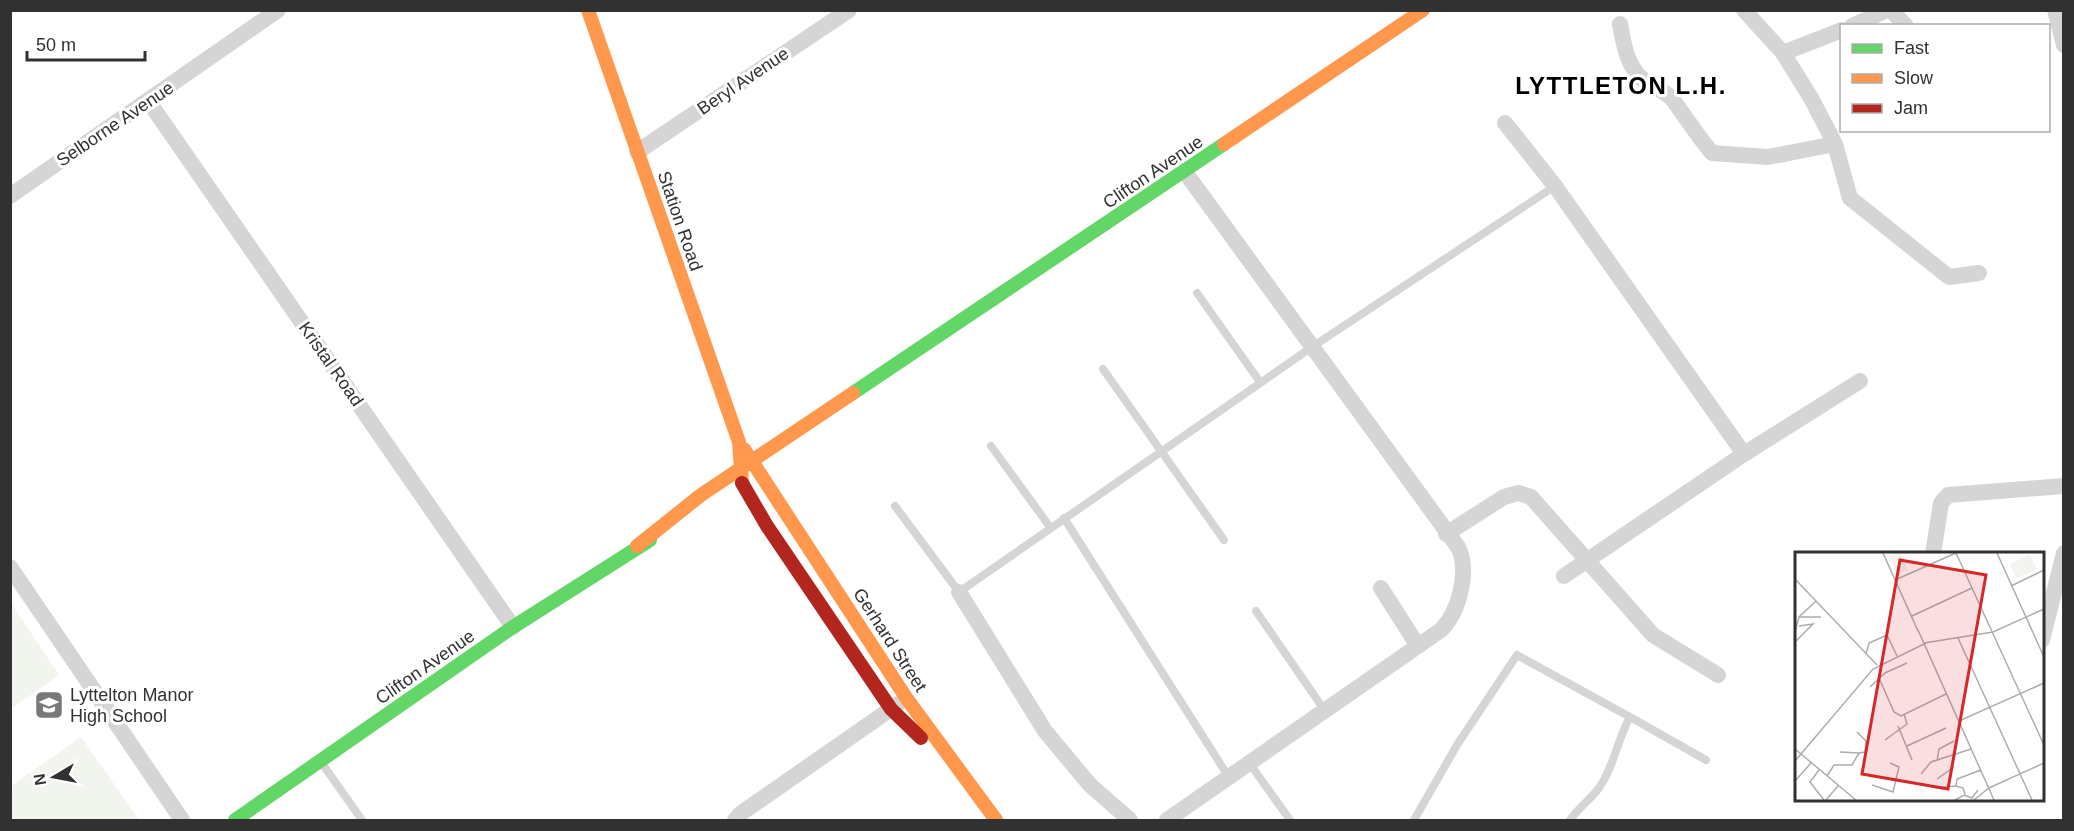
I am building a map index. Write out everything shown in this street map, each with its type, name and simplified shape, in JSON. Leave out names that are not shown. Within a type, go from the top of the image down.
[{"type":"street","name":"Selborne Avenue","points":[[10,196],[149,102],[278,10]]},
{"type":"street","name":"Station Road","points":[[588,10],[740,442],[761,466]]},
{"type":"street","name":"Beryl Avenue","points":[[637,152],[849,10]]},
{"type":"street","name":"Clifton Avenue","points":[[235,820],[513,627],[637,546],[679,524],[742,483],[761,466],[902,363],[1423,10]]},
{"type":"street","points":[[1744,10],[1783,53],[1835,144],[1846,188],[1858,206],[1949,277],[1979,273]]},
{"type":"street","points":[[1857,24],[1889,10],[1904,24]]},
{"type":"street","points":[[2055,10],[2064,45]]},
{"type":"street","points":[[1620,24],[1624,51],[1632,67],[1645,81],[1672,98],[1691,129],[1712,153],[1768,158],[1835,144]]},
{"type":"street","points":[[1783,53],[1840,31]]},
{"type":"street","name":"Kristal Road","points":[[149,102],[513,627]]},
{"type":"street","points":[[1505,123],[1555,186],[1744,454]]},
{"type":"street","points":[[1167,820],[1230,779],[1449,622],[1458,598],[1464,564],[1458,547],[1446,534],[1185,172]]},
{"type":"street","name":"Clifton Avenue","points":[[637,546],[655,529],[761,466],[884,381],[902,363]]},
{"type":"street","points":[[1564,576],[1744,454],[1860,381]]},
{"type":"street","name":"Gerhard Street","points":[[761,466],[907,699],[996,820]]},
{"type":"street","name":"Gerhard Street","points":[[742,483],[767,526],[891,709],[916,731],[983,820]]},
{"type":"street","points":[[1933,552],[1941,503],[1948,495],[2064,486]]},
{"type":"street","points":[[1446,534],[1504,497],[1518,493],[1531,497],[1653,635],[1718,675]]},
{"type":"street","points":[[2044,636],[2064,553]]},
{"type":"street","points":[[10,567],[182,820]]},
{"type":"street","points":[[1381,588],[1418,646]]},
{"type":"street","points":[[959,592],[1045,731],[1090,785],[1130,820]]},
{"type":"street","points":[[735,820],[740,814],[907,699]]},
{"type":"lane","points":[[895,506],[959,592],[1260,382],[1555,186]]},
{"type":"lane","points":[[1197,293],[1260,382]]},
{"type":"lane","points":[[1102,369],[1224,540]]},
{"type":"lane","points":[[992,446],[1050,527]]},
{"type":"lane","points":[[1064,518],[1230,779]]},
{"type":"lane","points":[[1256,611],[1324,711]]},
{"type":"lane","points":[[1414,820],[1457,745],[1517,655],[1706,760]]},
{"type":"lane","points":[[1570,820],[1599,788],[1610,768],[1620,735],[1630,717]]},
{"type":"lane","points":[[321,762],[362,820]]},
{"type":"lane","points":[[1250,764],[1290,820]]},
{"type":"shaded area","points":[[11,603],[59,675],[10,709]]},
{"type":"shaded area","points":[[81,737],[139,820],[11,820],[11,786]]},
{"type":"traffic: fast","points":[[853,393],[1224,144]]},
{"type":"traffic: fast","points":[[235,820],[513,627],[650,540]]},
{"type":"traffic: slow","points":[[588,10],[739,442],[742,483]]},
{"type":"traffic: slow","points":[[1224,144],[1423,10]]},
{"type":"traffic: slow","points":[[637,546],[701,495],[853,393]]},
{"type":"traffic: slow","points":[[744,449],[907,699],[996,820]]},
{"type":"traffic: jam","points":[[742,483],[767,526],[891,709],[921,738]]},
{"type":"place","name":"Lyttelton Manor High School","points":[[49,705]]},
{"type":"district","name":"LYTTLETON L.H.","points":[[1621,85]]}]
